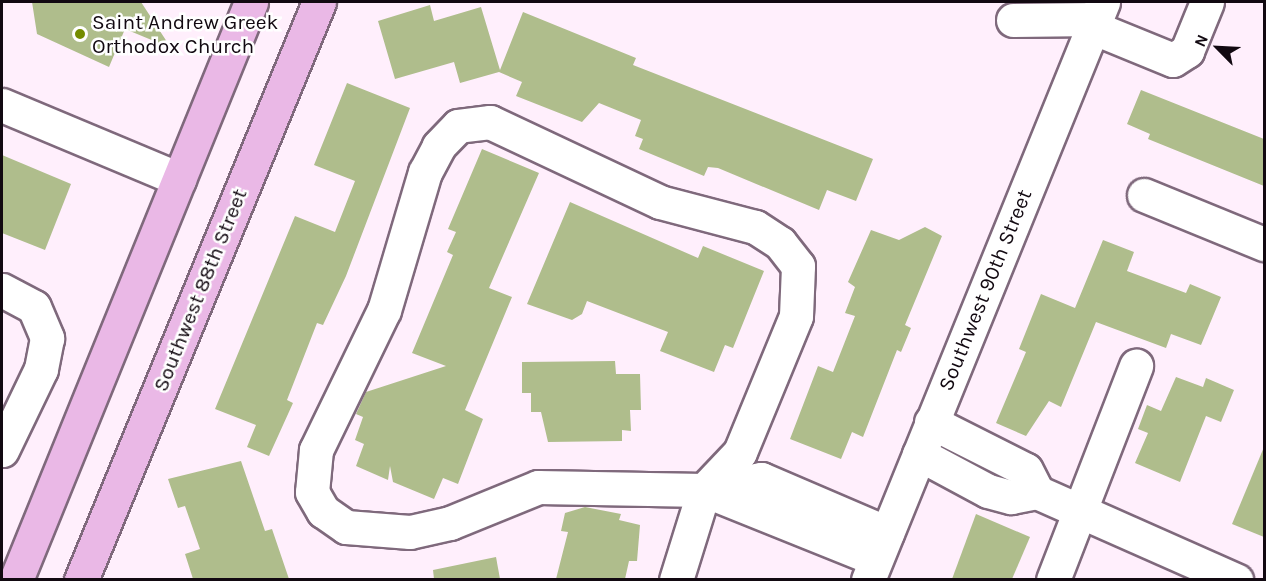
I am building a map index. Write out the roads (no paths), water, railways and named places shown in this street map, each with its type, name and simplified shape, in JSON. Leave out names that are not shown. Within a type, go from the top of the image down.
[{"type":"main road","points":[[16,579],[251,2]]},
{"type":"main road","name":"Southwest 88th Street","points":[[81,579],[319,2]]},
{"type":"main road","points":[[33,537],[33,579]]},
{"type":"street","points":[[1022,11],[1097,16],[1173,60],[1187,51],[1207,2]]},
{"type":"street","name":"Southwest 90th Street","points":[[877,557],[1097,16]]},
{"type":"street","points":[[2,105],[179,179]]},
{"type":"street","points":[[676,579],[704,490],[740,452],[796,316],[798,266],[780,243],[755,227],[660,202],[490,122],[458,126],[439,146],[425,172],[384,310],[313,460],[315,502],[346,527],[389,532],[431,529],[509,495],[555,485],[704,490],[761,479],[877,557]]},
{"type":"street","points":[[1144,195],[1264,244]]},
{"type":"street","points":[[2,450],[46,349],[47,329],[39,313],[6,292]]},
{"type":"street","points":[[1053,579],[1082,511],[1136,366]]},
{"type":"street","points":[[932,422],[1026,470],[1037,492]]},
{"type":"street","points":[[919,454],[988,491],[1011,497],[1037,492],[1236,579]]},
{"type":"place","name":"Saint Andrew Greek Orthodox Church","points":[[80,34]]}]
